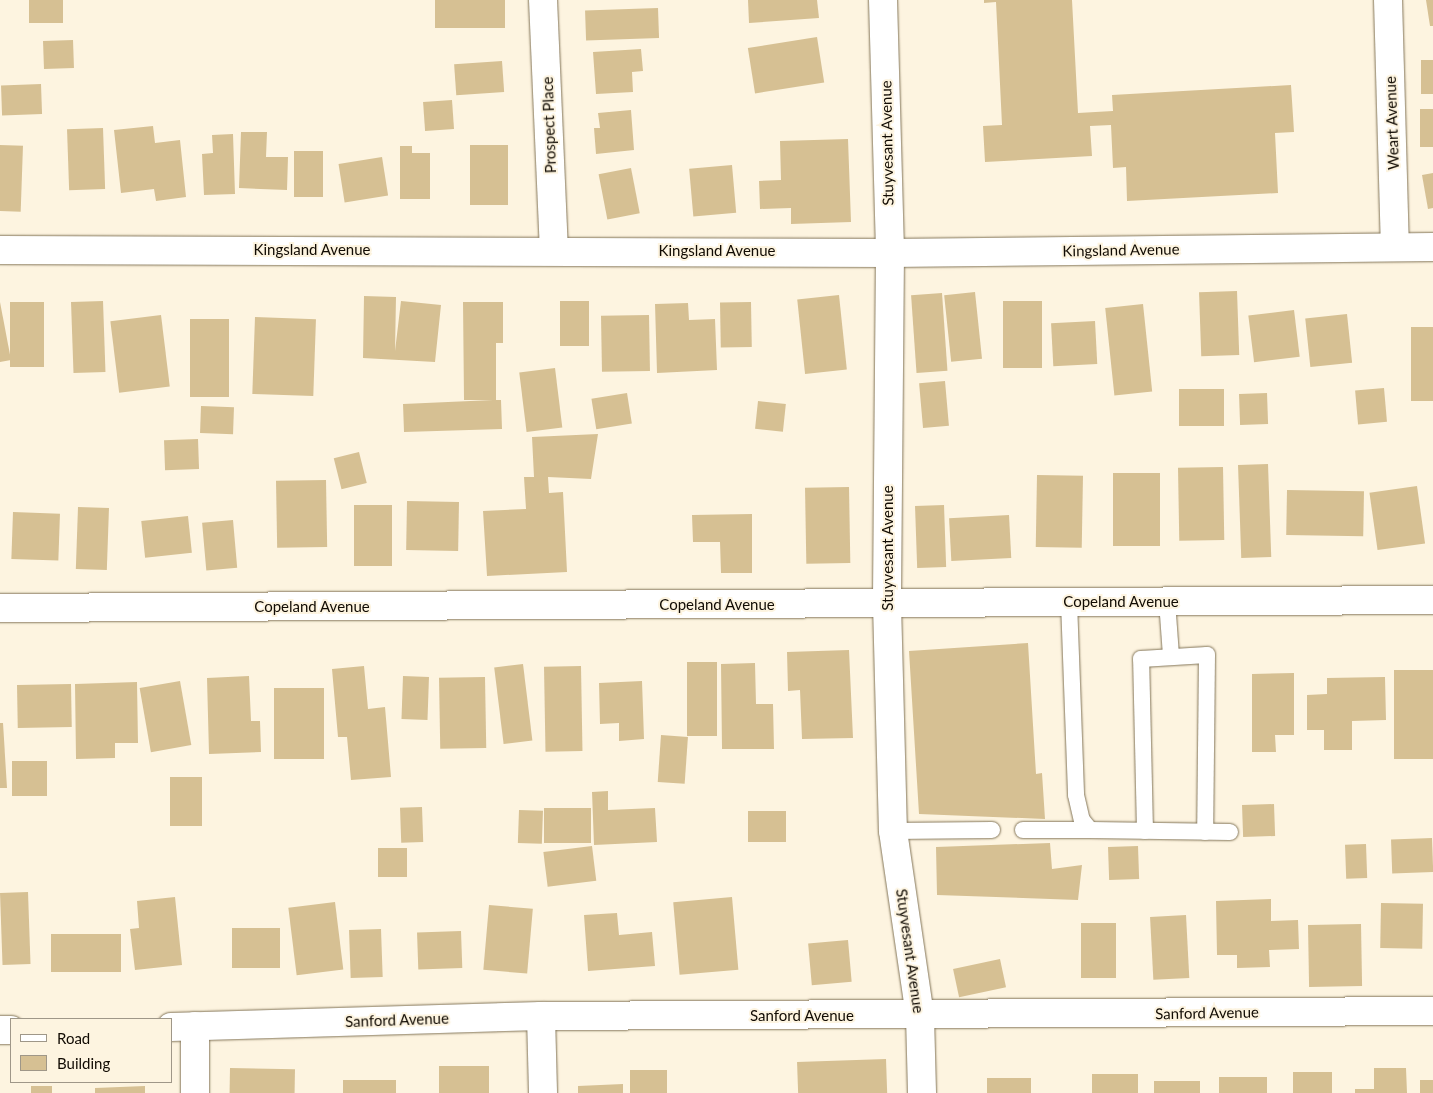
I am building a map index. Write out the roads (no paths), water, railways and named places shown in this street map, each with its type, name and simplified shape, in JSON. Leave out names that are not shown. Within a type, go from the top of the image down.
[{"type":"street","name":"Prospect Place","points":[[543,0],[554,250]]},
{"type":"street","name":"Stuyvesant Avenue","points":[[883,0],[890,253],[887,604],[893,832],[920,1016],[922,1093]]},
{"type":"street","name":"Weart Avenue","points":[[1388,0],[1395,247]]},
{"type":"street","name":"Kingsland Avenue","points":[[0,250],[554,250],[890,253],[1433,247]]},
{"type":"street","name":"Copeland Avenue","points":[[0,608],[1433,600]]},
{"type":"street","name":"Sanford Avenue","points":[[183,1026],[541,1016],[920,1016],[1433,1011]]},
{"type":"street","points":[[541,1016],[543,1093]]},
{"type":"street","points":[[183,1026],[195,1093]]},
{"type":"lane","points":[[1167,601],[1171,656]]},
{"type":"lane","points":[[1069,602],[1076,794],[1082,820],[1090,830]]},
{"type":"lane","points":[[1145,831],[1141,659],[1207,655],[1205,832]]},
{"type":"lane","points":[[893,832],[992,830]]},
{"type":"lane","points":[[1023,830],[1230,832]]}]
